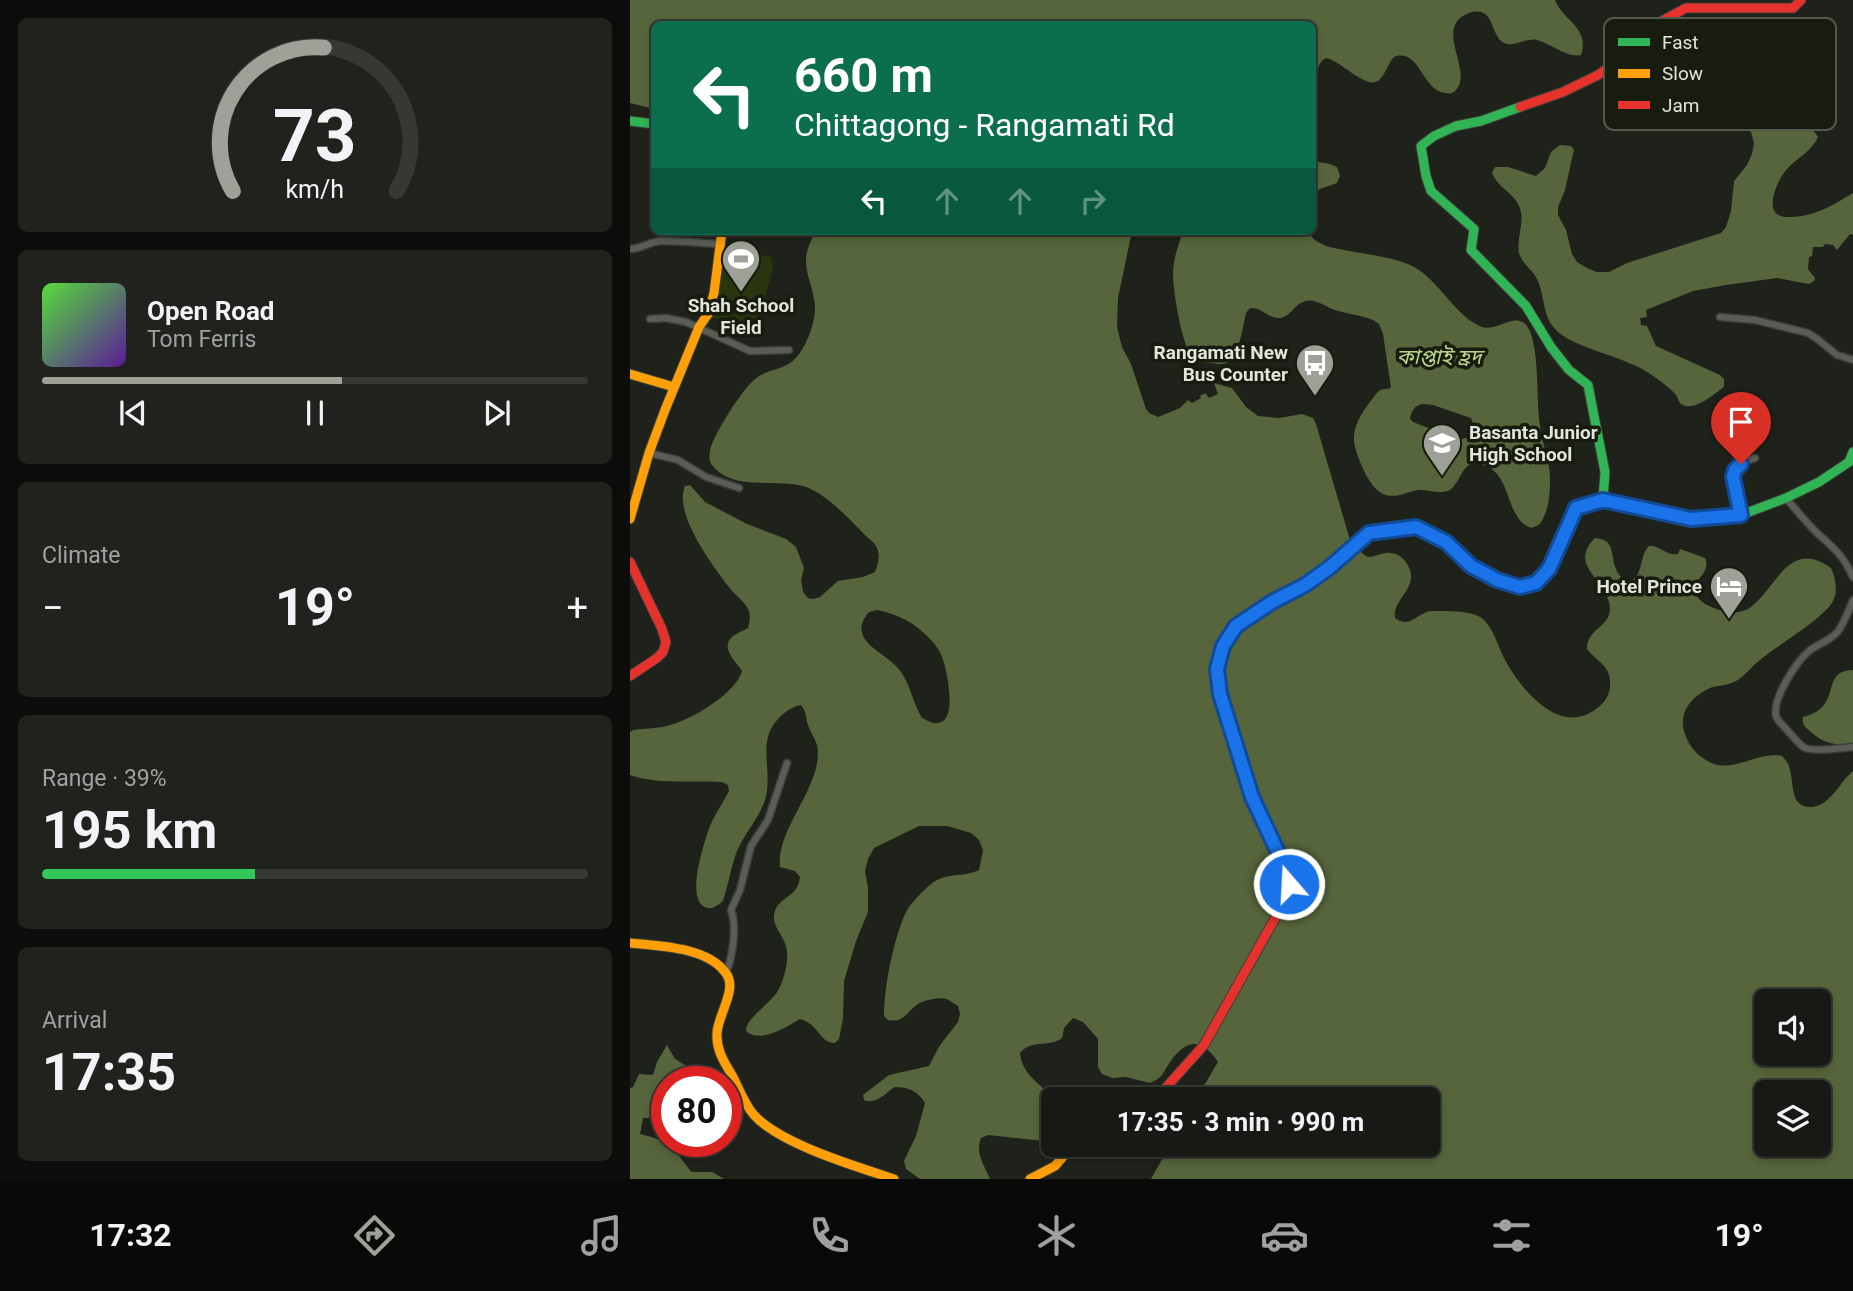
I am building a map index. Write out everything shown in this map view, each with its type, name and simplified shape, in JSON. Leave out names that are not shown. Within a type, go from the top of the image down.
[{"type":"main road","points":[[1667,18],[1686,8],[1793,8],[1801,0]]},
{"type":"main road","points":[[1603,500],[1605,472],[1588,385],[1569,369],[1551,347],[1527,306],[1471,250],[1474,229],[1431,191],[1421,146],[1434,136],[1456,126],[1481,121],[1563,92],[1604,71]]},
{"type":"main road","points":[[630,121],[651,124]]},
{"type":"main road","points":[[630,519],[649,453],[674,387],[699,327],[708,314],[721,235]]},
{"type":"main road","points":[[630,374],[674,387]]},
{"type":"main road","points":[[1166,1087],[1203,1045],[1283,904],[1289,884],[1282,861],[1252,797],[1220,694],[1217,669],[1223,646],[1236,626],[1272,602],[1305,585],[1369,533],[1416,527],[1446,542],[1471,566],[1497,580],[1520,587],[1536,583],[1549,569],[1576,508],[1603,500],[1691,519],[1741,515],[1819,482],[1851,463],[1853,452]]},
{"type":"main road","points":[[630,562],[632,573],[662,629],[666,642],[663,652],[657,658],[630,676]]},
{"type":"main road","points":[[630,943],[676,947],[710,959],[726,972],[731,984],[717,1031],[718,1051],[753,1114],[777,1134],[845,1163],[894,1179]]},
{"type":"main road","points":[[1030,1179],[1055,1166],[1063,1157]]},
{"type":"street","points":[[630,249],[640,249],[646,244],[660,241],[720,244]]},
{"type":"street","points":[[1720,317],[1755,320],[1808,333],[1837,355],[1853,360]]},
{"type":"street","points":[[650,318],[677,320],[699,327],[750,351],[789,350]]},
{"type":"street","points":[[649,453],[678,460],[706,477],[739,488]]},
{"type":"street","points":[[1741,515],[1733,477],[1741,464],[1755,458]]},
{"type":"street","points":[[1786,498],[1846,561],[1853,577]]},
{"type":"street","points":[[1853,600],[1839,629],[1829,640],[1807,653],[1791,674],[1779,698],[1776,715],[1779,722],[1807,749],[1853,747]]},
{"type":"street","points":[[726,972],[731,961],[734,938],[732,910],[751,846],[768,820],[788,763]]},
{"type":"shaded area","name":"Shah School Field","points":[[724,247],[771,257],[773,268],[764,302],[761,302],[761,310],[750,332],[710,316]]},
{"type":"water","points":[[630,0],[1555,0],[1579,31],[1583,45],[1581,55],[1575,55],[1564,53],[1537,40],[1505,43],[1497,36],[1487,15],[1477,11],[1469,13],[1459,20],[1454,28],[1460,82],[1453,93],[1449,93],[1438,91],[1431,86],[1416,64],[1403,56],[1394,57],[1380,79],[1373,82],[1360,78],[1326,58],[1316,72],[1316,21],[651,21],[651,108],[630,103]]},
{"type":"water","points":[[1747,130],[1815,132],[1818,137],[1812,146],[1783,174],[1773,197],[1774,211],[1786,217],[1804,216],[1829,207],[1853,193],[1853,235],[1850,234],[1837,250],[1833,245],[1825,244],[1823,247],[1813,247],[1808,269],[1815,278],[1809,284],[1777,278],[1726,285],[1693,291],[1646,310],[1647,317],[1640,318],[1641,325],[1647,326],[1656,346],[1724,379],[1724,387],[1711,397],[1696,405],[1686,406],[1671,389],[1637,366],[1572,341],[1555,329],[1548,318],[1537,279],[1519,253],[1522,217],[1519,206],[1492,173],[1495,167],[1508,167],[1536,176],[1545,168],[1551,152],[1560,145],[1571,146],[1574,150],[1558,215],[1577,262],[1597,272],[1609,272],[1627,263],[1721,233],[1731,211],[1734,181],[1752,154],[1754,143],[1751,132]]},
{"type":"water","points":[[1316,162],[1337,167],[1340,176],[1337,183],[1316,192]]},
{"type":"water","points":[[814,235],[1131,235],[1118,298],[1117,327],[1122,347],[1149,413],[1158,417],[1180,408],[1188,400],[1192,403],[1205,393],[1209,398],[1218,394],[1214,383],[1232,388],[1246,407],[1258,416],[1279,418],[1302,414],[1313,418],[1350,540],[1368,557],[1387,553],[1398,555],[1410,570],[1411,578],[1395,611],[1395,618],[1405,622],[1430,611],[1477,615],[1490,627],[1512,672],[1531,696],[1555,713],[1568,717],[1582,716],[1596,709],[1607,697],[1609,690],[1608,671],[1587,649],[1591,636],[1605,622],[1610,611],[1605,593],[1586,563],[1588,547],[1595,538],[1602,539],[1609,545],[1617,571],[1628,582],[1637,575],[1643,555],[1649,546],[1674,554],[1678,554],[1680,549],[1705,558],[1706,569],[1695,586],[1695,591],[1704,603],[1727,612],[1740,612],[1751,607],[1794,562],[1804,559],[1817,560],[1831,568],[1836,591],[1829,606],[1812,623],[1760,660],[1739,679],[1702,692],[1686,709],[1683,723],[1692,747],[1714,764],[1731,765],[1765,756],[1782,756],[1789,766],[1794,795],[1800,804],[1806,807],[1824,803],[1853,771],[1853,1179],[1151,1179],[1163,1157],[1440,1157],[1440,1087],[1203,1087],[1218,1062],[1197,1044],[1191,1044],[1179,1051],[1160,1077],[1150,1083],[1126,1077],[1112,1078],[1102,1074],[1098,1067],[1098,1039],[1083,1022],[1073,1018],[1064,1028],[1062,1038],[1051,1043],[1029,1046],[1020,1053],[1024,1067],[1042,1087],[1041,1141],[988,1135],[981,1138],[979,1143],[983,1164],[990,1179],[920,1179],[906,1169],[904,1161],[916,1136],[925,1103],[912,1090],[900,1087],[895,1087],[873,1101],[864,1100],[863,1095],[889,1075],[929,1066],[940,1045],[958,1022],[958,1006],[944,998],[921,1003],[898,1020],[888,1020],[884,1016],[891,962],[907,910],[937,880],[979,870],[983,850],[979,840],[971,833],[947,826],[919,826],[874,848],[868,859],[865,871],[868,912],[844,981],[843,1019],[839,1039],[835,1043],[825,1040],[811,1025],[800,1019],[766,1035],[752,1035],[746,1031],[750,1020],[779,989],[786,965],[786,947],[774,916],[779,905],[795,890],[800,877],[795,871],[780,867],[781,852],[818,760],[817,745],[804,710],[801,705],[792,708],[772,727],[766,750],[768,783],[765,799],[738,849],[723,901],[711,908],[703,906],[698,900],[698,868],[710,826],[729,791],[728,785],[722,782],[653,780],[630,775],[630,732],[659,728],[687,719],[731,689],[742,671],[730,654],[728,645],[733,636],[748,628],[749,612],[716,569],[690,526],[683,498],[685,486],[690,485],[705,502],[747,524],[786,539],[796,547],[804,568],[801,580],[803,592],[808,598],[820,597],[838,581],[875,572],[878,549],[820,494],[792,484],[731,479],[712,465],[710,460],[710,450],[717,433],[746,389],[759,376],[793,361],[805,344],[815,315],[815,302],[806,261]],"holes":[[[877,610],[899,617],[924,633],[942,657],[949,705],[948,714],[938,723],[922,718],[901,672],[871,646],[862,631],[863,622],[869,612]]]},
{"type":"water","name":"কাপ্তাই হ্রদ","points":[[1182,235],[1310,235],[1326,246],[1410,265],[1427,276],[1473,323],[1482,327],[1494,327],[1511,321],[1522,322],[1531,334],[1534,346],[1540,426],[1550,472],[1548,503],[1539,525],[1531,528],[1522,522],[1498,476],[1480,464],[1474,463],[1465,468],[1454,487],[1446,491],[1418,490],[1390,496],[1380,492],[1370,482],[1355,447],[1354,432],[1359,419],[1376,394],[1380,390],[1391,388],[1383,334],[1379,324],[1373,320],[1311,301],[1300,303],[1281,318],[1250,308],[1246,313],[1240,340],[1232,359],[1220,364],[1194,358],[1184,340],[1178,316],[1173,281],[1175,257]],"holes":[[[1423,404],[1471,418],[1474,427],[1471,436],[1463,439],[1451,437],[1410,419],[1412,411]]]},
{"type":"water","points":[[1853,670],[1853,745],[1825,741],[1805,726],[1803,717],[1824,706],[1836,676]]},
{"type":"water","points":[[667,1045],[675,1059],[686,1066],[656,1066]]},
{"type":"water","points":[[639,1074],[651,1075],[651,1117],[643,1118],[640,1134],[651,1137],[651,1157],[680,1157],[691,1172],[712,1172],[724,1179],[630,1179],[630,1088]]},
{"type":"traffic: fast","points":[[1520,107],[1481,121],[1456,126],[1434,136],[1421,146],[1426,176],[1431,191],[1474,229],[1471,250],[1526,306],[1551,347],[1569,370],[1588,385],[1605,472],[1603,500]]},
{"type":"traffic: fast","points":[[630,121],[651,124]]},
{"type":"traffic: fast","points":[[1582,506],[1603,500],[1691,519],[1741,515],[1819,482],[1849,462],[1853,452]]},
{"type":"traffic: slow","points":[[630,519],[665,410],[699,327],[708,314],[714,293],[721,235]]},
{"type":"traffic: slow","points":[[630,374],[674,387]]},
{"type":"traffic: slow","points":[[1249,787],[1220,694],[1217,669],[1223,646],[1236,626],[1272,602],[1305,585],[1369,533],[1416,527],[1446,542],[1471,566],[1497,580],[1520,588],[1536,583],[1549,570],[1576,508],[1582,506]]},
{"type":"traffic: slow","points":[[630,943],[681,949],[706,957],[725,972],[730,986],[718,1026],[719,1050],[745,1102],[766,1126],[799,1145],[894,1179]]},
{"type":"traffic: slow","points":[[1030,1179],[1055,1166],[1063,1157]]},
{"type":"traffic: jam","points":[[1667,18],[1686,8],[1793,8],[1801,0]]},
{"type":"traffic: jam","points":[[1520,107],[1563,92],[1604,71]]},
{"type":"traffic: jam","points":[[630,562],[666,642],[663,652],[657,658],[630,676]]},
{"type":"traffic: jam","points":[[1166,1087],[1204,1045],[1283,904],[1288,884],[1282,861],[1249,787]]},
{"type":"place","name":"Shah School Field","points":[[741,293]]},
{"type":"place","name":"Rangamati New Bus Counter","points":[[1315,397]]},
{"type":"place","name":"Basanta Junior High School","points":[[1442,477]]},
{"type":"place","name":"Hotel Prince","points":[[1729,620]]},
{"type":"route","points":[[1289,884],[1282,861],[1252,797],[1220,694],[1217,669],[1223,646],[1236,626],[1272,602],[1305,585],[1369,533],[1416,527],[1446,542],[1471,566],[1497,580],[1520,587],[1536,583],[1549,569],[1576,508],[1603,500],[1691,519],[1741,515],[1733,477],[1741,464]]}]
